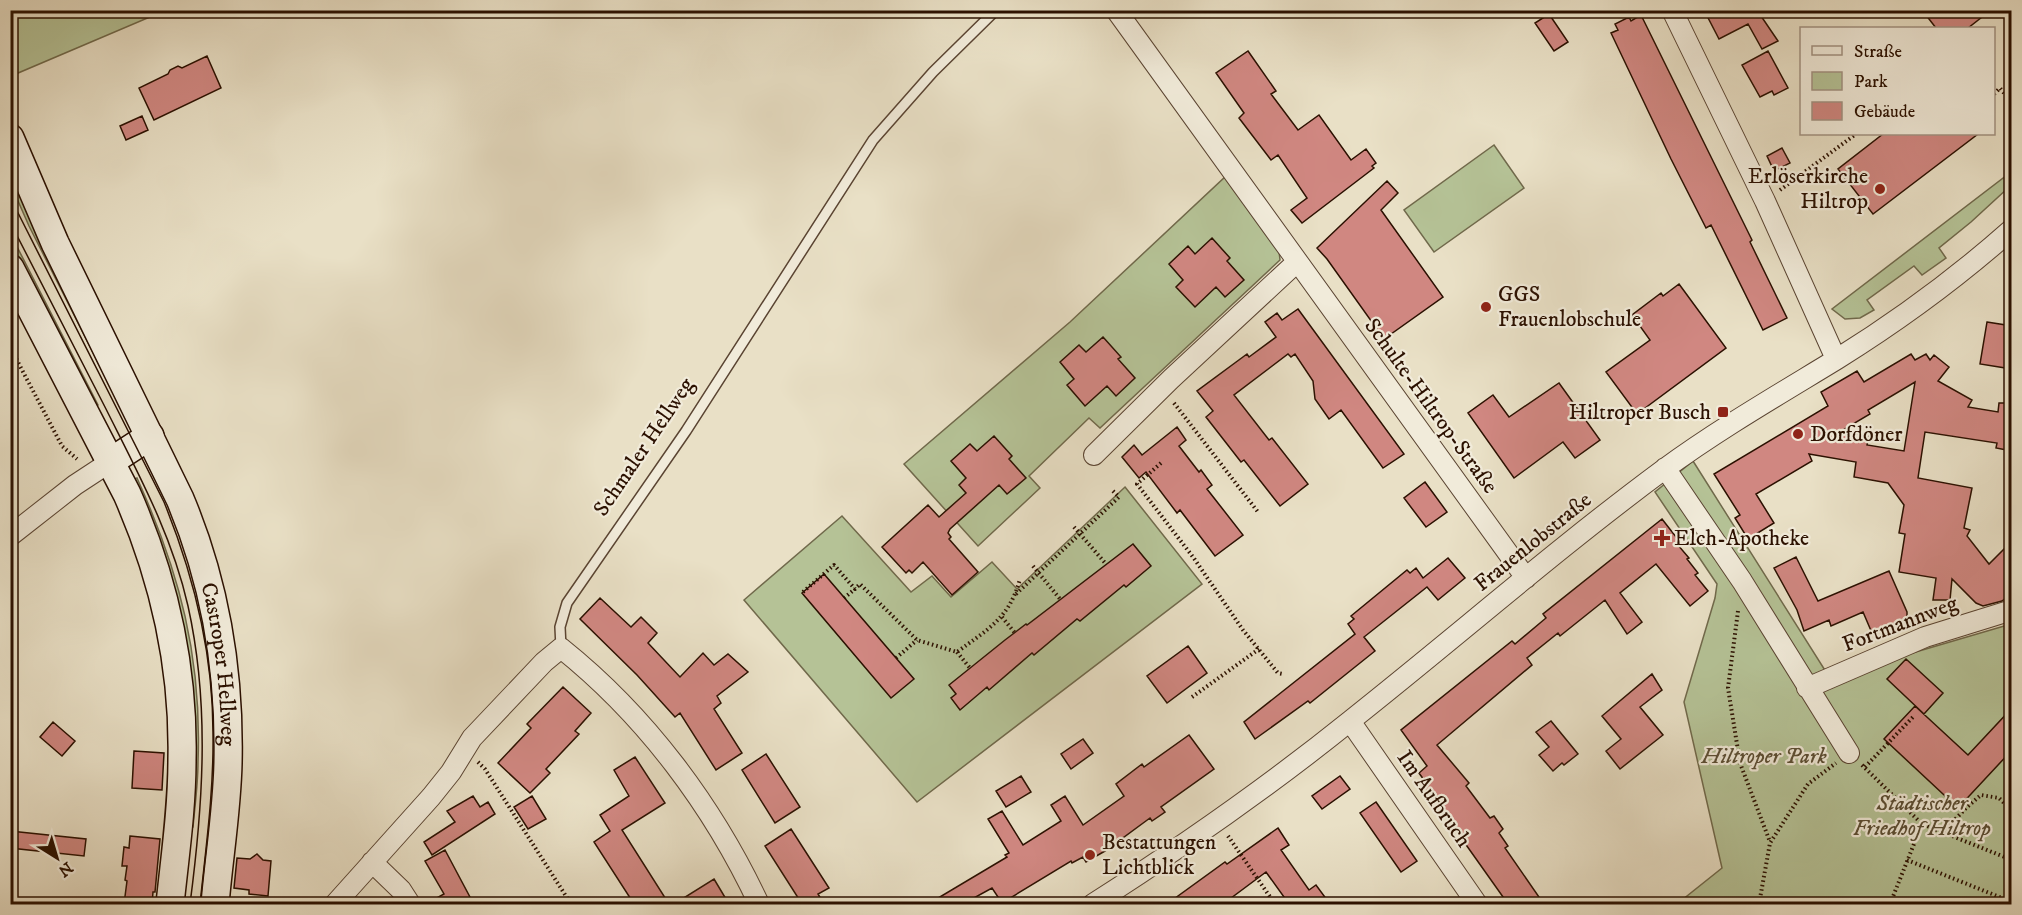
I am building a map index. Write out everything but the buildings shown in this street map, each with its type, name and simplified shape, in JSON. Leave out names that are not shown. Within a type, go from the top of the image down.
[{"type":"main road","name":"Castroper Hellweg","points":[[10,138],[55,243],[193,529],[207,572],[223,666],[228,762],[215,904]]},
{"type":"main road","name":"Castroper Hellweg","points":[[10,268],[127,494],[143,531],[165,604],[176,656],[183,759],[170,904]]},
{"type":"main road","points":[[110,462],[150,436]]},
{"type":"street","name":"Schulte-Hiltrop-Straße","points":[[1116,10],[1526,578]]},
{"type":"street","points":[[1672,10],[1765,201],[1836,359]]},
{"type":"street","name":"Frauenlobstraße","points":[[1094,904],[1217,821],[1350,721],[1665,468],[1735,420],[1884,328],[1949,281],[2012,229]]},
{"type":"street","points":[[1094,454],[1297,262]]},
{"type":"street","points":[[10,536],[75,485],[110,462]]},
{"type":"street","points":[[1665,468],[1742,581],[1849,753]]},
{"type":"street","name":"Fortmannweg","points":[[1807,688],[1925,637],[2012,610]]},
{"type":"street","points":[[335,904],[431,797],[480,729],[544,662],[561,648],[619,703],[680,771],[712,816],[741,866],[759,904]]},
{"type":"street","name":"Im Aufbruch","points":[[1350,721],[1477,904]]},
{"type":"street","points":[[372,862],[401,890],[410,904]]},
{"type":"lane","name":"Schmaler Hellweg","points":[[561,648],[560,627],[567,603],[686,430],[873,140],[933,72],[996,10]]},
{"type":"path","points":[[1995,93],[2000,88],[2012,103]]},
{"type":"path","points":[[1765,201],[1855,135]]},
{"type":"path","points":[[10,346],[62,446],[74,454],[77,459]]},
{"type":"path","points":[[1174,403],[1258,512]]},
{"type":"path","points":[[1161,463],[1137,484],[1193,557],[1243,630],[1278,673],[1283,674]]},
{"type":"path","points":[[957,652],[1002,617],[1016,594],[1119,497],[1112,490]]},
{"type":"path","points":[[1074,527],[1106,564]]},
{"type":"path","points":[[803,592],[834,565],[855,589]]},
{"type":"path","points":[[1033,566],[1060,599]]},
{"type":"path","points":[[1016,594],[1020,579]]},
{"type":"path","points":[[1742,581],[1728,688],[1740,763],[1770,843]]},
{"type":"path","points":[[844,598],[860,584],[917,640],[957,652],[970,668]]},
{"type":"path","points":[[1002,617],[1015,633]]},
{"type":"path","points":[[896,658],[917,640]]},
{"type":"path","points":[[1192,697],[1259,649]]},
{"type":"path","points":[[1865,767],[1913,717]]},
{"type":"path","points":[[461,753],[477,761],[485,769],[571,904]]},
{"type":"path","points":[[1759,904],[1770,843],[1808,784],[1849,753]]},
{"type":"path","points":[[1875,778],[1922,824],[2012,860]]},
{"type":"path","points":[[1943,832],[1982,795],[1999,798],[2012,811]]},
{"type":"path","points":[[1217,821],[1275,904]]},
{"type":"path","points":[[1890,904],[1922,824]]},
{"type":"path","points":[[1907,860],[2012,902]]},
{"type":"green space","points":[[11,10],[164,10],[164,11],[11,76]]},
{"type":"green space","points":[[1494,145],[1524,188],[1434,252],[1404,210]]},
{"type":"green space","points":[[10,159],[115,396],[29,226],[11,185]]},
{"type":"green space","points":[[2011,172],[2009,187],[1939,248],[1946,258],[1922,275],[1914,266],[1867,300],[1874,310],[1860,318],[1845,319],[1832,309]]},
{"type":"green space","points":[[1225,177],[1279,251],[1280,260],[1100,428],[1089,418],[1029,476],[1040,488],[978,546],[904,464],[1070,322]]},
{"type":"green space","points":[[10,233],[98,405],[93,408],[11,250]]},
{"type":"green space","points":[[1693,461],[1833,683],[1885,661],[2011,624],[2011,904],[1677,904],[1722,868],[1684,702],[1715,598],[1717,584],[1655,492]]},
{"type":"green space","points":[[137,478],[176,582],[192,651],[198,724],[198,778],[193,827],[187,826],[190,776],[132,480]]},
{"type":"green space","points":[[1125,487],[1202,584],[917,802],[744,600],[842,516],[911,592],[932,576],[951,597],[992,562],[1017,589]]},
{"type":"tram line","points":[[10,197],[164,502],[193,586],[210,673],[213,732],[211,797],[200,904]]},
{"type":"tram line","points":[[10,222],[142,481],[173,554],[188,606],[195,643],[202,718],[201,792],[190,904]]},
{"type":"place","name":"Erlöserkirche Hiltrop","points":[[1880,189]]},
{"type":"place","name":"GGS Frauenlobschule","points":[[1486,307]]},
{"type":"place","name":"Hiltroper Busch","points":[[1723,412]]},
{"type":"place","name":"Dorfdöner","points":[[1798,434]]},
{"type":"place","name":"Elch-Apotheke","points":[[1662,538]]},
{"type":"place","name":"Bestattungen Lichtblick","points":[[1090,855]]},
{"type":"park label","name":"Hiltroper Park","points":[[1764,756]]},
{"type":"park label","name":"Städtischer Friedhof Hiltrop","points":[[1922,816]]}]
